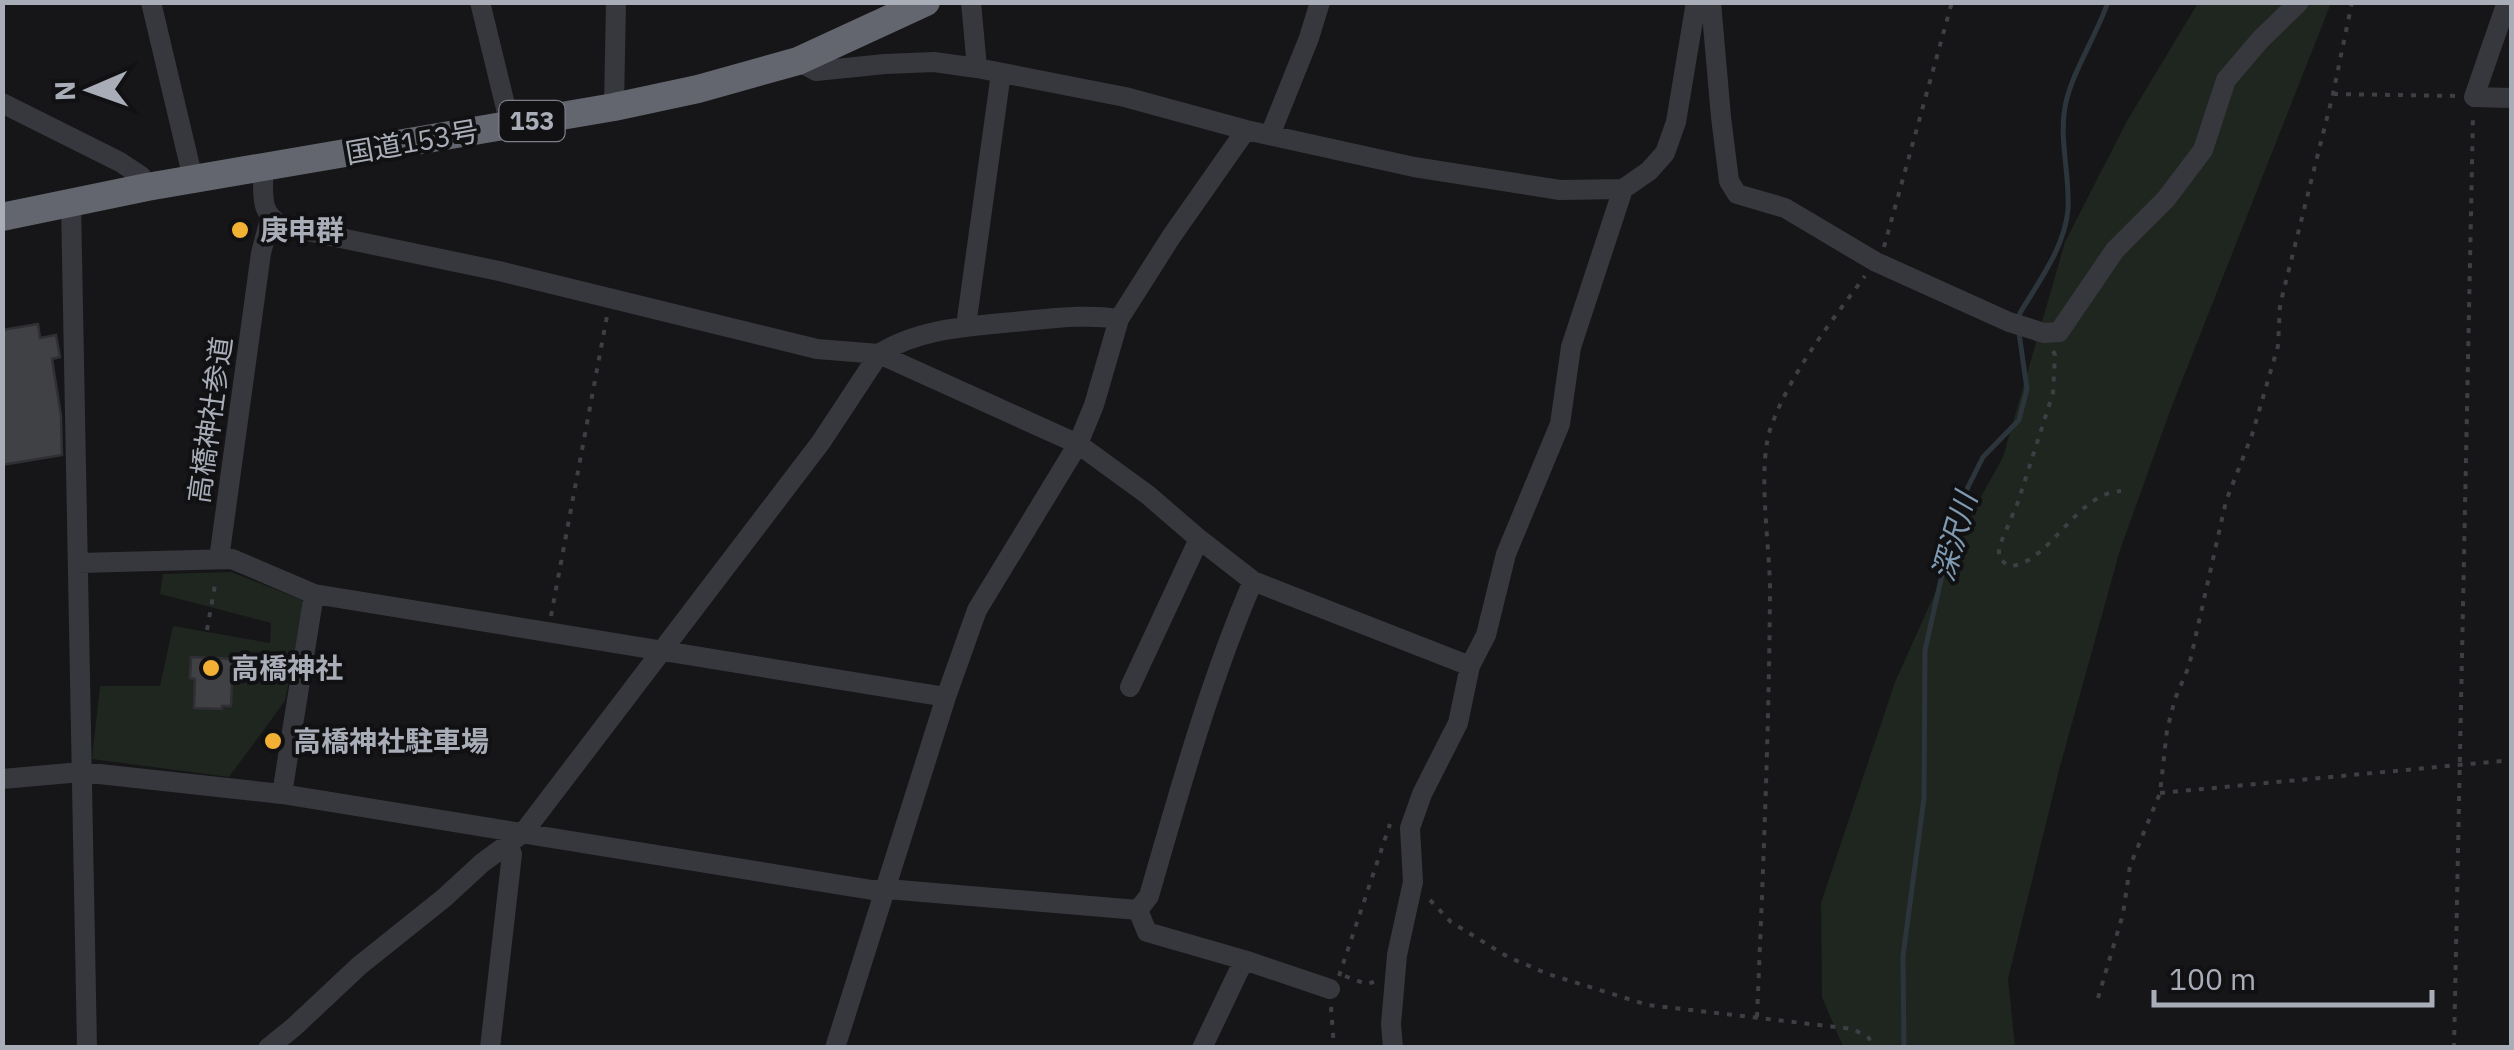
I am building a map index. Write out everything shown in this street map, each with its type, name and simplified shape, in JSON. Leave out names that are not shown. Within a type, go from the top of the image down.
[{"type":"highway","name":"国道153号","points":[[2,217],[148,187],[614,107],[728,81],[798,61],[926,2]]},
{"type":"street","points":[[151,2],[192,180]]},
{"type":"street","points":[[480,2],[510,125]]},
{"type":"street","points":[[614,107],[616,2]]},
{"type":"street","points":[[971,2],[977,68]]},
{"type":"street","points":[[1270,135],[1320,2]]},
{"type":"street","points":[[798,61],[816,71],[934,62],[977,68],[1125,97],[1246,130],[1414,167],[1560,190],[1622,189],[1650,171],[1665,153],[1676,122],[1696,2]]},
{"type":"street","points":[[1711,2],[1727,165],[1737,194],[1785,208],[1876,262],[2009,322],[2059,332],[2115,250],[2166,199],[2203,150],[2226,80],[2299,2]]},
{"type":"street","points":[[2507,2],[2474,96],[2512,98]]},
{"type":"street","points":[[966,326],[1000,73]]},
{"type":"street","points":[[2,104],[120,162],[141,176],[148,187]]},
{"type":"street","points":[[835,1048],[946,697],[978,610],[1078,444],[1094,405],[1119,318],[1170,237],[1246,130]]},
{"type":"street","name":"高橋神社参道","points":[[219,560],[261,254],[270,219],[265,211],[264,168]]},
{"type":"street","points":[[1393,1048],[1390,1024],[1397,955],[1413,882],[1410,828],[1423,792],[1458,723],[1470,666],[1486,635],[1506,554],[1560,424],[1571,347],[1622,189]]},
{"type":"street","points":[[70,202],[88,1048]]},
{"type":"street","points":[[270,219],[283,226],[499,271],[817,349],[879,354],[1078,444],[1148,494],[1252,581],[1470,666]]},
{"type":"street","points":[[268,1048],[359,966],[516,839],[821,442],[879,354],[893,345],[966,326],[1093,314],[1119,318]]},
{"type":"street","points":[[1130,687],[1199,539]]},
{"type":"street","points":[[80,562],[232,559],[314,594],[946,697]]},
{"type":"street","points":[[1138,910],[1150,896],[1200,720],[1252,581]]},
{"type":"street","points":[[282,794],[314,594]]},
{"type":"street","points":[[2,779],[82,772],[282,794],[516,839],[872,890],[887,888],[1138,910]]},
{"type":"street","points":[[490,1048],[516,839]]},
{"type":"street","points":[[1138,910],[1147,932],[1330,988]]},
{"type":"street","points":[[1202,1048],[1244,960]]},
{"type":"path","points":[[1758,1017],[1769,740],[1770,578],[1765,465],[1770,426],[1818,340],[1885,246],[1952,2]]},
{"type":"path","points":[[2098,998],[2122,914],[2130,866],[2160,793],[2167,730],[2189,666],[2226,501],[2252,435],[2278,346],[2280,306],[2352,2]]},
{"type":"path","points":[[2333,94],[2474,96],[2454,1048]]},
{"type":"path","points":[[548,631],[610,299]]},
{"type":"path","points":[[2039,331],[2055,355],[2053,394],[1999,547],[1999,558],[2008,566],[2020,566],[2103,495],[2122,491]]},
{"type":"path","points":[[207,630],[219,560]]},
{"type":"path","points":[[2160,793],[2512,760]]},
{"type":"path","points":[[1334,1048],[1330,988],[1341,974],[1388,828],[1398,812],[1423,792]]},
{"type":"path","points":[[1413,882],[1451,922],[1508,957],[1548,974],[1648,1005],[1853,1028],[1868,1038],[1870,1048]]},
{"type":"shaded area","points":[[2198,3],[2331,3],[2170,411],[2120,550],[2059,770],[2008,979],[2015,1047],[1843,1047],[1822,997],[1821,903],[1895,682],[1966,524],[2003,457],[2065,242],[2127,121]]},
{"type":"shaded area","points":[[231,572],[305,601],[285,701],[229,777],[92,759],[100,686],[160,686],[173,626],[270,643],[271,623],[160,594],[163,574]]},
{"type":"building","points":[[38,324],[40,338],[56,335],[60,357],[52,359],[61,416],[62,455],[2,465],[2,330]]},
{"type":"building","points":[[191,657],[233,659],[231,706],[194,708]]},
{"type":"waterway","name":"深沢川","points":[[2019,317],[2050,263],[2066,223],[2066,102],[2108,2]]},
{"type":"waterway","name":"深沢川","points":[[1904,1048],[1903,956],[1924,798],[1925,650],[1954,522],[1968,487],[1983,457],[2019,420],[2027,389],[2019,333]]},
{"type":"place","name":"庚申群","points":[[240,230]]},
{"type":"place","name":"高橋神社","points":[[211,668]]},
{"type":"place","name":"高橋神社駐車場","points":[[273,741]]}]
